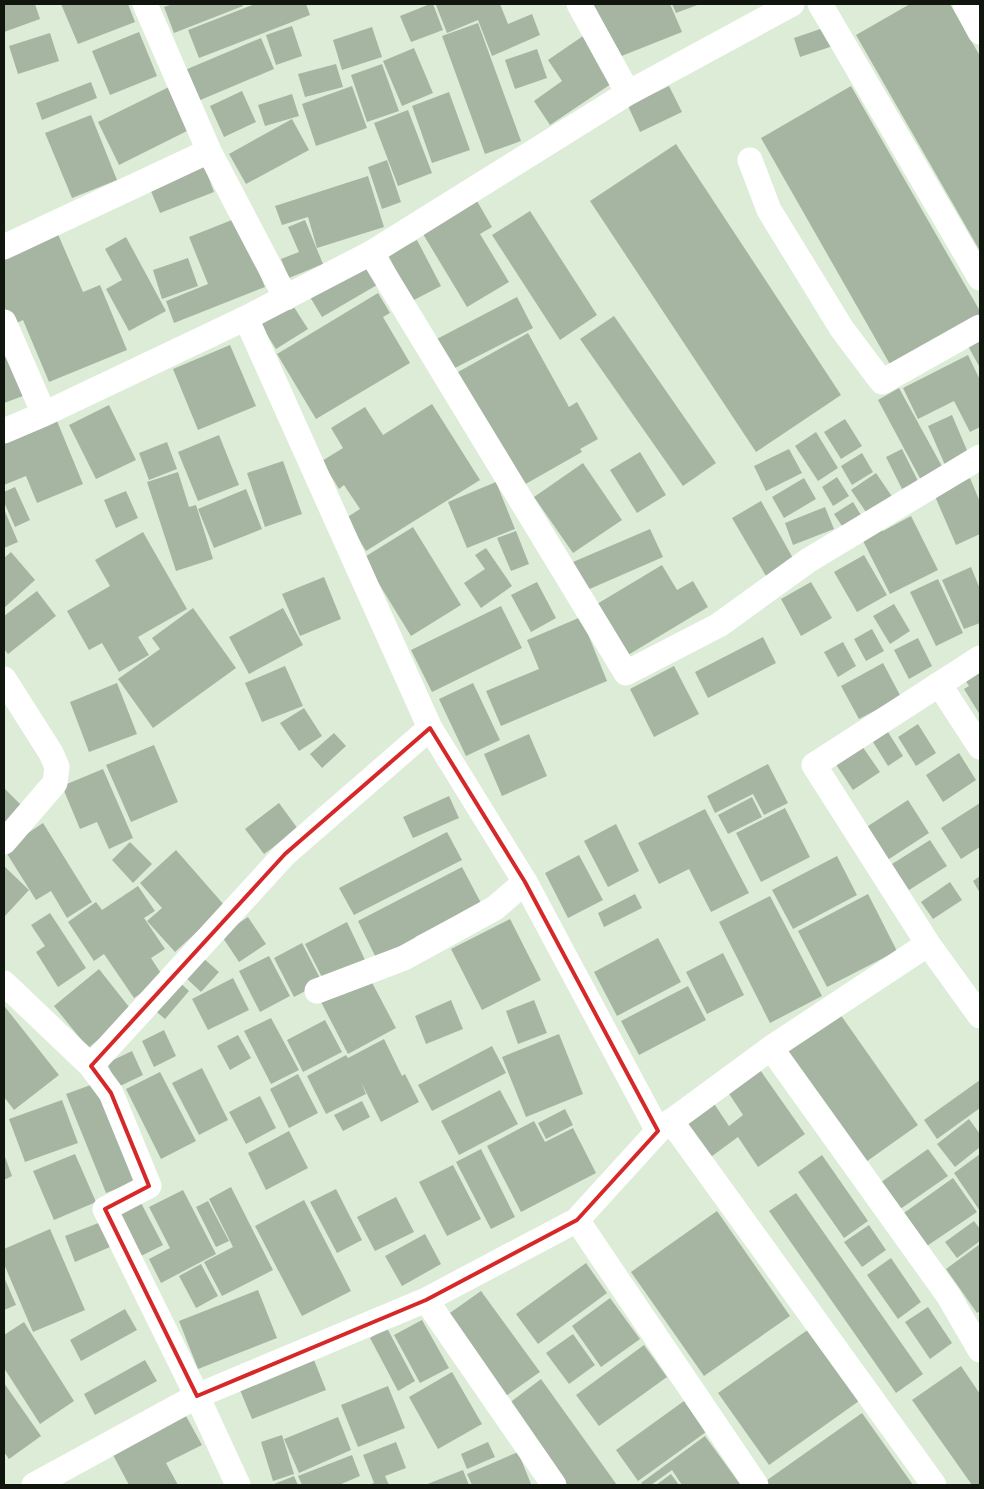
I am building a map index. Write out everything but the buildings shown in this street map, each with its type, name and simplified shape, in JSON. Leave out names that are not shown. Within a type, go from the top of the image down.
[{"type":"street","points":[[145,4],[209,151],[286,298]]},
{"type":"street","points":[[579,4],[628,93]]},
{"type":"street","points":[[4,431],[44,414],[246,318],[371,253],[628,93],[792,4]]},
{"type":"street","points":[[820,4],[980,278]]},
{"type":"street","points":[[965,4],[980,32]]},
{"type":"street","points":[[4,247],[209,151]]},
{"type":"street","points":[[750,160],[769,210],[842,329],[882,382],[980,327]]},
{"type":"street","points":[[371,253],[626,673],[719,625],[809,560],[980,457]]},
{"type":"street","points":[[246,318],[430,728],[525,882],[664,1126],[934,1485]]},
{"type":"street","points":[[4,322],[44,414]]},
{"type":"street","points":[[980,658],[814,765],[928,944],[980,1016]]},
{"type":"street","points":[[4,679],[51,753],[56,766],[55,783],[4,842]]},
{"type":"street","points":[[940,684],[980,747]]},
{"type":"street","points":[[91,1066],[284,854],[430,728]]},
{"type":"street","points":[[317,991],[404,958],[495,908],[525,882]]},
{"type":"street","points":[[34,1485],[197,1396],[426,1300],[577,1220],[664,1126],[771,1048],[928,944]]},
{"type":"street","points":[[4,984],[91,1066],[111,1093],[149,1186],[105,1209],[197,1396],[238,1485]]},
{"type":"street","points":[[771,1048],[948,1295],[980,1350]]},
{"type":"street","points":[[577,1220],[756,1485]]},
{"type":"street","points":[[426,1300],[554,1485]]},
{"type":"highlighted area","points":[[430,728],[525,882],[658,1131],[577,1220],[426,1300],[197,1396],[105,1209],[149,1186],[111,1093],[91,1066],[285,854]]}]
